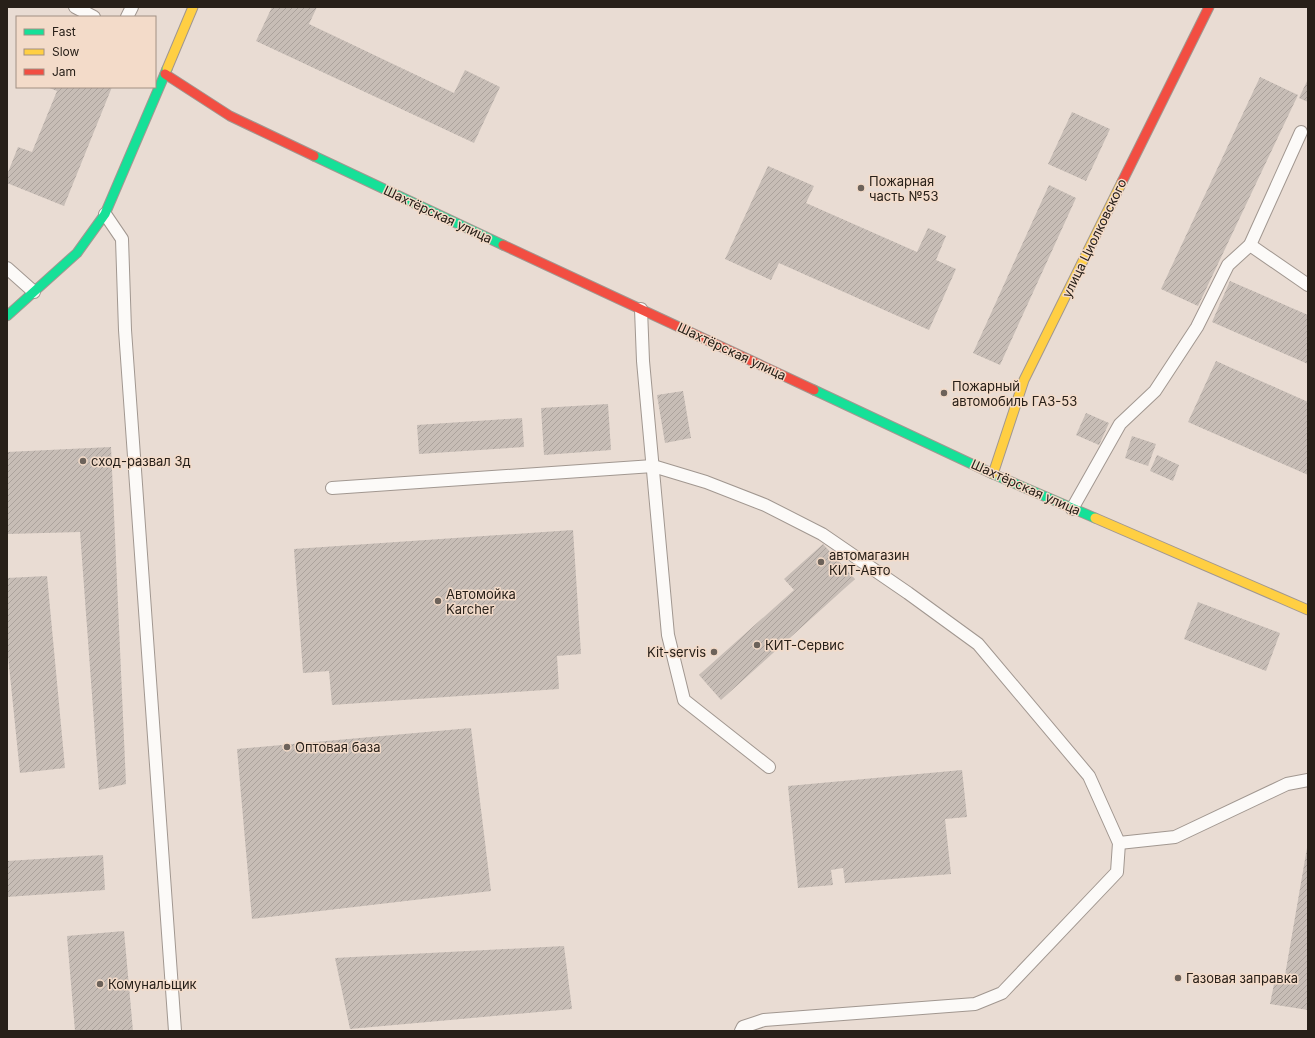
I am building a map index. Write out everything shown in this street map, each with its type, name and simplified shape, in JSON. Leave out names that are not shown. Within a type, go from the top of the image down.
[{"type":"main road","points":[[7,316],[77,253],[105,214],[193,7]]},
{"type":"main road","name":"улица Циолковского","points":[[994,474],[1024,380],[1209,7]]},
{"type":"main road","name":"Шахтёрская улица","points":[[165,74],[230,116],[641,309],[994,474],[1308,610]]},
{"type":"lane","points":[[75,7],[92,16]]},
{"type":"lane","points":[[128,16],[132,7]]},
{"type":"lane","points":[[156,66],[165,74]]},
{"type":"lane","points":[[1072,509],[1120,424],[1155,391],[1197,327],[1228,265],[1250,245],[1301,132]]},
{"type":"lane","points":[[105,214],[122,239],[125,330],[175,1031]]},
{"type":"lane","points":[[1250,245],[1308,285]]},
{"type":"lane","points":[[7,268],[34,292]]},
{"type":"lane","points":[[641,309],[643,361],[668,635],[684,700],[769,767]]},
{"type":"lane","points":[[332,488],[653,466],[706,482],[765,505],[822,534],[978,644],[1089,776],[1119,843],[1117,872],[1002,993],[976,1004],[764,1020],[743,1027],[741,1031]]},
{"type":"lane","points":[[1119,843],[1175,837],[1287,784],[1308,780]]},
{"type":"building","points":[[272,7],[317,7],[309,24],[454,93],[465,70],[500,87],[474,143],[256,41]]},
{"type":"building","points":[[1260,77],[1298,95],[1198,306],[1161,289]]},
{"type":"building","points":[[1308,79],[1308,102],[1299,98]]},
{"type":"building","points":[[50,88],[112,88],[64,206],[7,183],[7,175],[18,147],[32,152],[57,91]]},
{"type":"building","points":[[1072,112],[1110,129],[1086,181],[1048,164]]},
{"type":"building","points":[[768,166],[814,186],[806,203],[917,252],[928,228],[946,236],[936,260],[956,269],[929,330],[779,263],[771,280],[725,259]]},
{"type":"building","points":[[1049,185],[1076,198],[1000,365],[973,353]]},
{"type":"building","points":[[1230,281],[1308,315],[1308,364],[1212,322]]},
{"type":"building","points":[[1216,361],[1308,402],[1308,475],[1188,422]]},
{"type":"building","points":[[683,391],[691,438],[665,443],[657,395]]},
{"type":"building","points":[[608,404],[611,450],[544,455],[541,408]]},
{"type":"building","points":[[1086,413],[1109,423],[1099,445],[1076,435]]},
{"type":"building","points":[[522,418],[524,447],[419,454],[417,425]]},
{"type":"building","points":[[1132,436],[1156,444],[1148,466],[1125,458]]},
{"type":"building","points":[[111,447],[126,784],[99,790],[80,532],[7,534],[7,452]]},
{"type":"building","points":[[1157,455],[1179,465],[1173,481],[1150,471]]},
{"type":"building","name":"Автомойка Karcher","points":[[573,530],[581,654],[557,656],[559,689],[332,705],[329,671],[303,673],[294,549]]},
{"type":"building","name":"КИТ-Сервис","points":[[823,544],[855,579],[721,700],[699,675],[794,590],[784,579]]},
{"type":"building","points":[[47,576],[65,768],[20,773],[7,646],[7,578]]},
{"type":"building","points":[[1198,602],[1280,633],[1266,671],[1184,639]]},
{"type":"building","points":[[471,728],[491,891],[252,919],[237,749]]},
{"type":"building","points":[[962,770],[967,817],[945,819],[951,874],[845,883],[843,868],[831,870],[833,885],[798,888],[788,786]]},
{"type":"building","points":[[1307,848],[1308,1010],[1270,1004],[1275,979],[1284,981]]},
{"type":"building","points":[[103,855],[105,890],[7,897],[7,861]]},
{"type":"building","name":"Комунальщик","points":[[124,931],[133,1031],[75,1031],[67,936]]},
{"type":"building","points":[[564,946],[572,1009],[350,1029],[335,958]]},
{"type":"traffic: fast","points":[[7,316],[77,253],[105,214],[167,69]]},
{"type":"traffic: fast","points":[[314,156],[503,245]]},
{"type":"traffic: fast","points":[[814,390],[993,474],[1095,518]]},
{"type":"traffic: slow","points":[[167,69],[193,7]]},
{"type":"traffic: slow","points":[[993,474],[1024,380],[1122,182]]},
{"type":"traffic: slow","points":[[1095,518],[1308,610]]},
{"type":"traffic: jam","points":[[1122,182],[1209,7]]},
{"type":"traffic: jam","points":[[165,74],[230,116],[314,156]]},
{"type":"traffic: jam","points":[[503,245],[814,390]]},
{"type":"place","name":"Пожарная часть №53","points":[[861,188]]},
{"type":"place","name":"Пожарный автомобиль ГАЗ-53","points":[[944,393]]},
{"type":"place","name":"сход-развал 3д","points":[[83,461]]},
{"type":"place","name":"автомагазин КИТ-Авто","points":[[821,562]]},
{"type":"place","name":"Автомойка Karcher","points":[[438,601]]},
{"type":"place","name":"КИТ-Сервис","points":[[757,645]]},
{"type":"place","name":"Kit-servis","points":[[714,652]]},
{"type":"place","name":"Оптовая база","points":[[287,747]]},
{"type":"place","name":"Газовая заправка","points":[[1178,978]]},
{"type":"place","name":"Комунальщик","points":[[100,984]]}]
